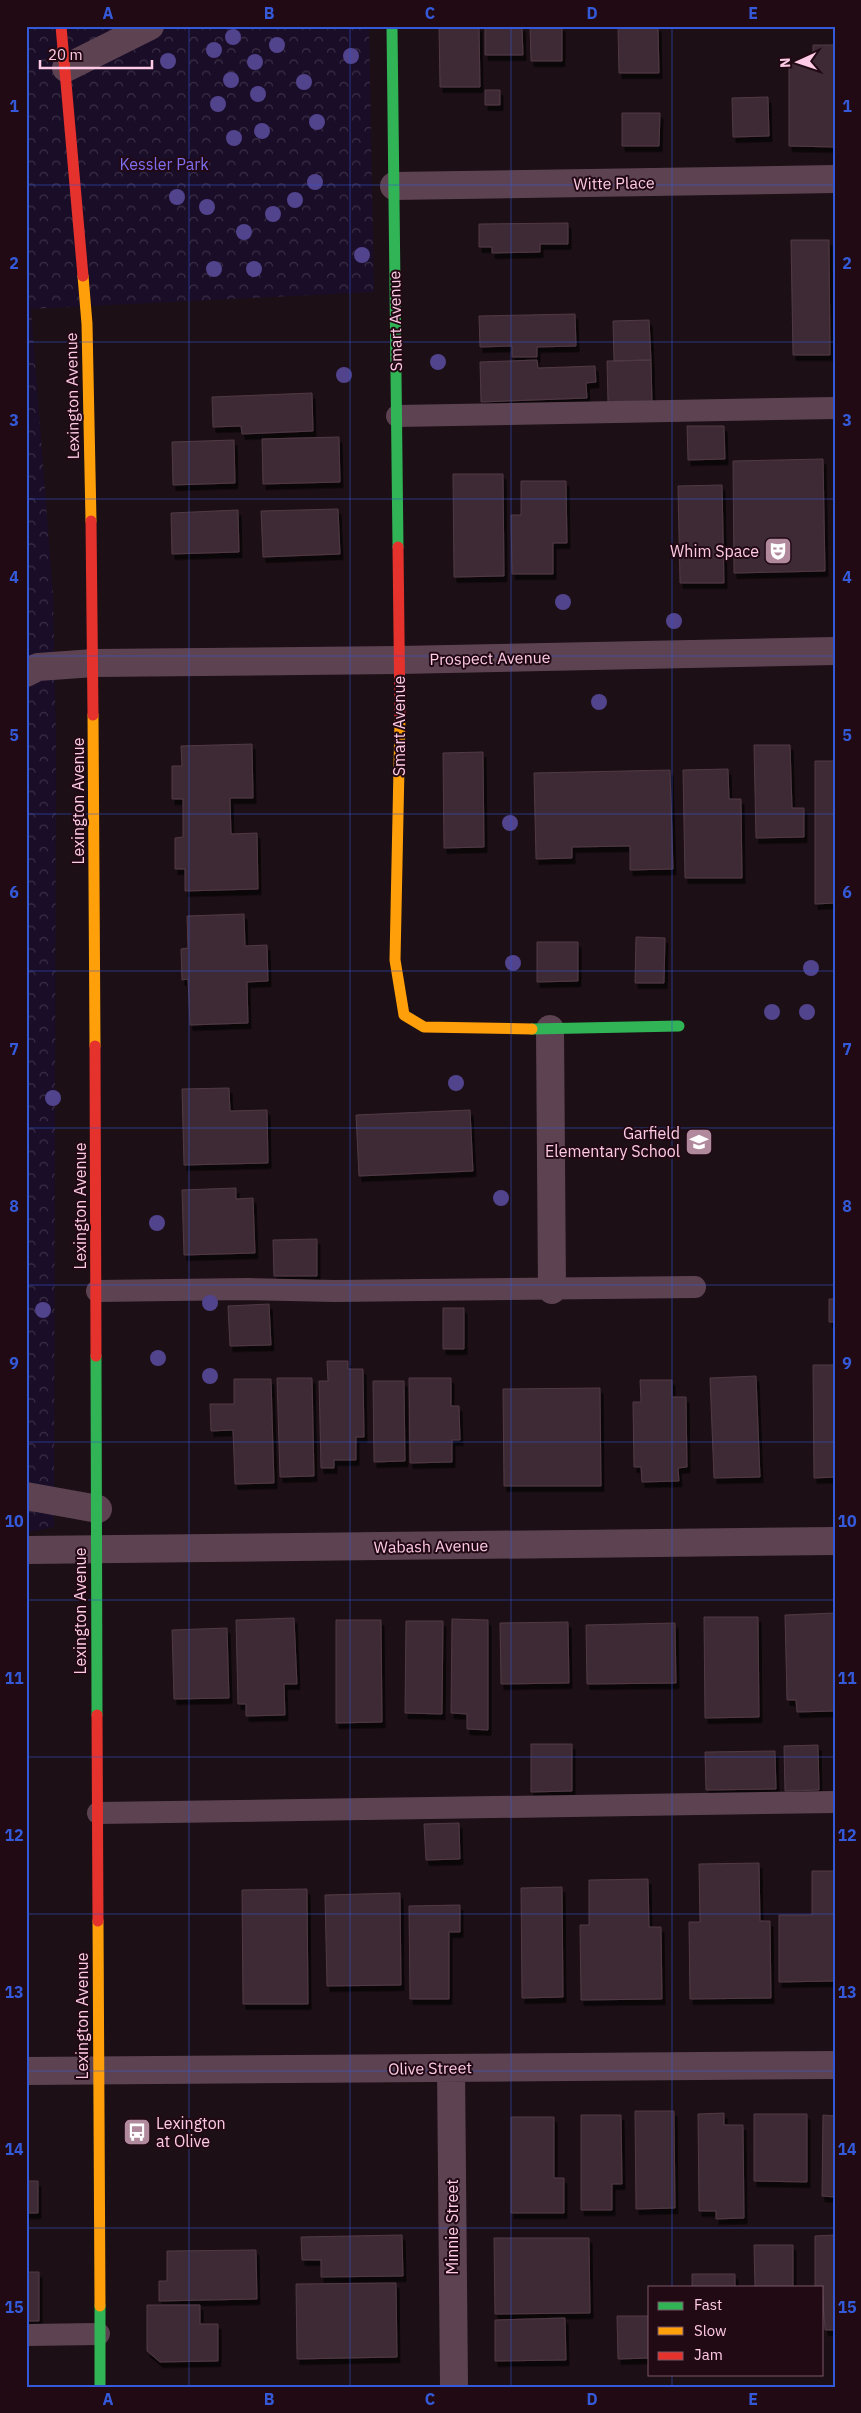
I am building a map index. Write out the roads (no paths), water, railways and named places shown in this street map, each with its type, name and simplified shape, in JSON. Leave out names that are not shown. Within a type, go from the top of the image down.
[{"type":"street","name":"Lexington Avenue","points":[[62,26],[87,324],[94,663],[100,2387]]},
{"type":"street","points":[[66,68],[150,26]]},
{"type":"street","name":"Smart Avenue","points":[[392,26],[399,660],[395,960],[404,1015],[424,1027],[550,1029],[679,1026]]},
{"type":"street","name":"Witte Place","points":[[394,186],[835,179]]},
{"type":"street","name":"Prospect Avenue","points":[[26,673],[38,667],[94,663],[399,660],[835,651]]},
{"type":"street","points":[[550,1029],[552,1290]]},
{"type":"street","points":[[26,1496],[98,1509]]},
{"type":"street","name":"Wabash Avenue","points":[[26,1550],[835,1541]]},
{"type":"street","name":"Olive Street","points":[[26,2071],[835,2065]]},
{"type":"street","name":"Minnie Street","points":[[451,2068],[454,2387]]},
{"type":"lane","points":[[396,416],[835,408]]},
{"type":"lane","points":[[96,1291],[552,1290],[696,1287]]},
{"type":"lane","points":[[98,1813],[835,1802]]},
{"type":"lane","points":[[26,2335],[99,2334]]},
{"type":"place","name":"Whim Space","points":[[778,551]]},
{"type":"place","name":"Garfield Elementary School","points":[[699,1142]]},
{"type":"place","name":"Lexington at Olive","points":[[137,2132]]},
{"type":"park label","name":"Kessler Park","points":[[164,164]]}]
